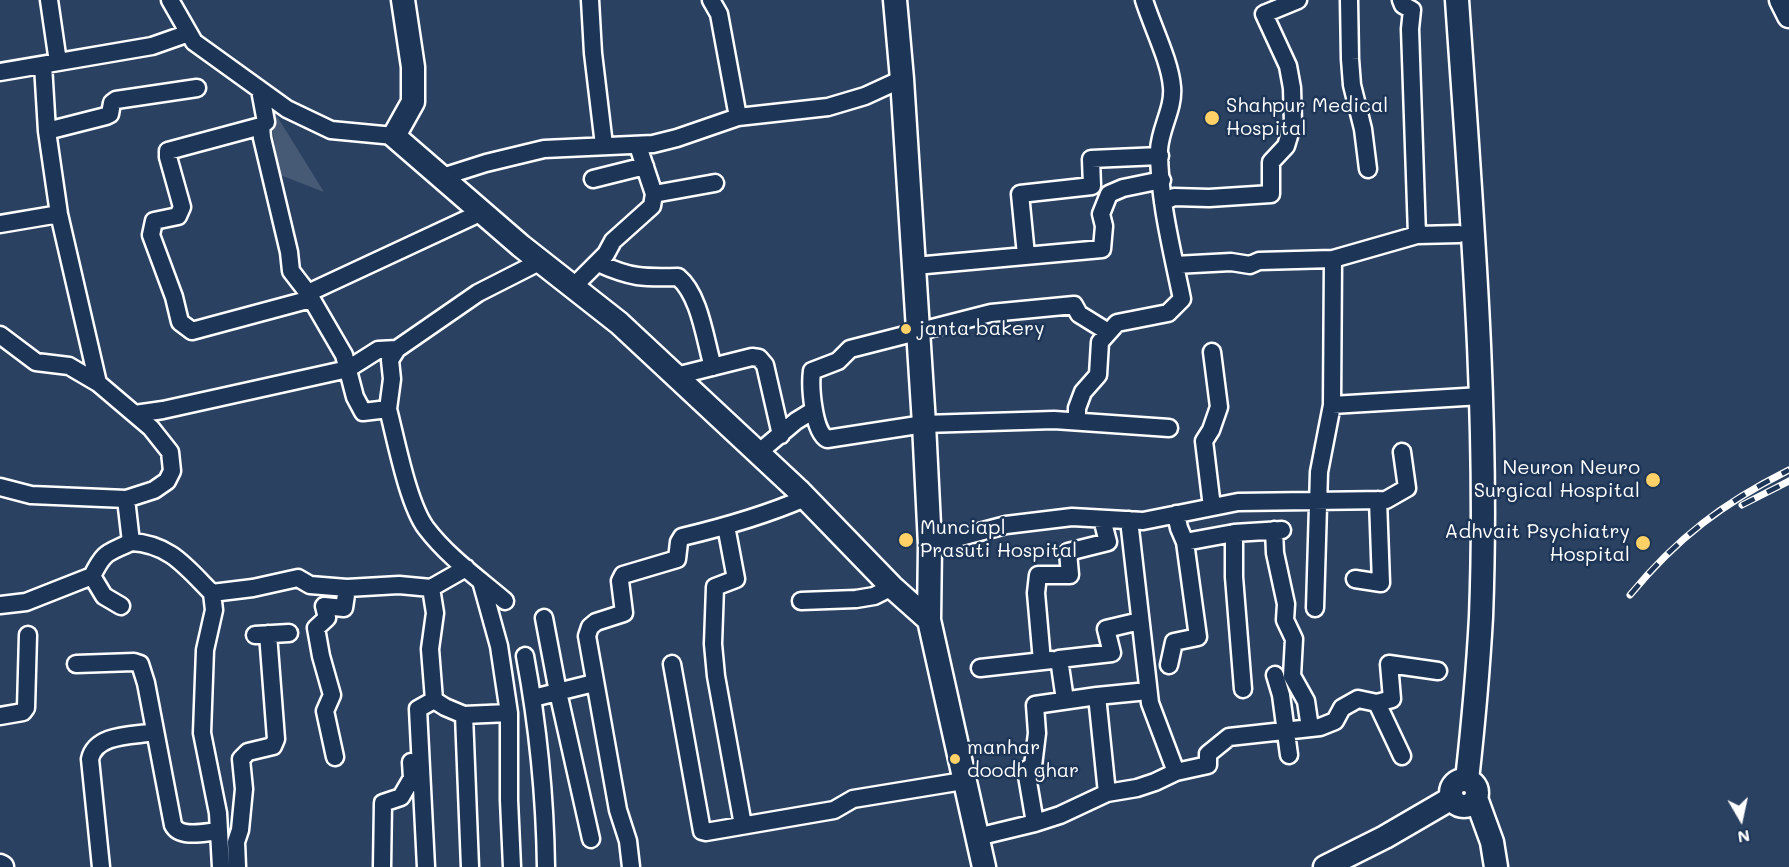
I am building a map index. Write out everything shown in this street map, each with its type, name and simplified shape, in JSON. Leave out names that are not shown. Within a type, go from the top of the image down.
[{"type":"street","points":[[49,0],[51,63],[47,131],[59,214],[98,383]]},
{"type":"street","points":[[170,0],[194,42],[287,109],[331,130],[394,136],[482,212],[619,323],[805,498],[892,587],[929,620]]},
{"type":"street","points":[[394,136],[413,102],[413,67],[404,0]]},
{"type":"street","points":[[590,0],[593,53],[604,145]]},
{"type":"street","points":[[711,0],[719,14],[738,117]]},
{"type":"street","points":[[894,0],[902,79],[924,424],[930,545],[929,620],[963,781],[984,867]]},
{"type":"street","points":[[1077,421],[1077,408],[1083,392],[1098,375],[1100,342],[1108,332],[1117,323],[1168,313],[1182,299],[1163,202],[1159,148],[1171,103],[1172,88],[1167,66],[1144,0]]},
{"type":"street","points":[[1349,0],[1352,85],[1363,129],[1368,169]]},
{"type":"street","points":[[1401,0],[1403,5],[1412,10],[1410,29],[1418,235]]},
{"type":"street","points":[[1325,867],[1385,837],[1452,798],[1458,804],[1466,805],[1472,789],[1481,617],[1481,396],[1457,0]]},
{"type":"street","points":[[1781,0],[1789,16]]},
{"type":"street","points":[[1163,202],[1174,197],[1209,198],[1271,194],[1271,162],[1286,146],[1293,123],[1292,88],[1288,66],[1264,14],[1294,1]]},
{"type":"street","points":[[0,72],[152,46],[189,33]]},
{"type":"street","points":[[442,177],[486,163],[544,149],[604,145],[638,146],[677,138],[738,117],[828,107],[865,96],[902,79]]},
{"type":"street","points":[[47,131],[106,117],[110,114],[112,103],[116,100],[197,88]]},
{"type":"street","points":[[261,90],[266,122],[261,126],[168,151],[182,207],[178,216],[154,221],[151,235],[174,297],[180,322],[192,331],[309,296],[482,212]]},
{"type":"street","points":[[261,126],[289,252],[291,271],[309,296],[344,355],[355,397],[363,412],[388,409]]},
{"type":"street","points":[[573,287],[606,254],[613,241],[652,206],[654,194],[638,146]]},
{"type":"street","points":[[1026,255],[1020,194],[1092,186],[1091,159],[1160,156]]},
{"type":"street","points":[[593,179],[645,166]]},
{"type":"street","points":[[915,266],[1102,249],[1104,226],[1101,214],[1109,194],[1123,188],[1162,180]]},
{"type":"street","points":[[654,194],[715,183]]},
{"type":"street","points":[[0,224],[59,214]]},
{"type":"street","points":[[1175,265],[1231,262],[1250,264],[1259,261],[1333,259],[1418,235],[1459,234]]},
{"type":"street","points":[[1315,608],[1319,472],[1332,405],[1333,259]]},
{"type":"street","points":[[505,601],[446,552],[424,526],[411,494],[388,409],[392,379],[390,360],[397,349],[478,293],[541,261]]},
{"type":"street","points":[[598,263],[623,274],[647,278],[678,277],[684,281],[694,297],[713,367]]},
{"type":"street","points":[[1108,332],[1079,314],[1074,305],[991,313],[850,350],[838,362],[815,369],[812,375],[814,410],[821,435],[827,439],[924,424],[1054,420],[1169,428]]},
{"type":"street","points":[[0,335],[36,362],[69,366],[98,383],[151,428],[170,452],[172,471],[167,481],[154,490],[126,499],[31,495],[0,488]]},
{"type":"street","points":[[135,414],[163,410],[348,369],[378,350],[397,349]]},
{"type":"street","points":[[1212,352],[1219,407],[1204,441],[1212,507]]},
{"type":"street","points":[[675,376],[752,357],[759,358],[763,361],[781,435]]},
{"type":"street","points":[[1332,405],[1481,396]]},
{"type":"street","points":[[758,453],[796,421],[814,410]]},
{"type":"street","points":[[930,545],[1006,525],[1072,517],[1143,521],[1238,502],[1386,500],[1407,488],[1402,452]]},
{"type":"street","points":[[631,867],[628,841],[618,810],[594,683],[587,636],[590,627],[596,622],[624,613],[620,581],[623,575],[673,561],[678,556],[679,542],[682,537],[726,526],[805,498]]},
{"type":"street","points":[[126,499],[132,542]]},
{"type":"street","points":[[1354,579],[1381,583],[1378,500]]},
{"type":"street","points":[[1169,665],[1174,642],[1198,637],[1185,542],[1176,514]]},
{"type":"street","points":[[1042,661],[1036,592],[1038,575],[1070,575],[1068,552],[1108,542],[1102,519]]},
{"type":"street","points":[[1129,520],[1150,703],[1176,772]]},
{"type":"street","points":[[726,526],[736,579],[715,587],[713,644],[727,749],[742,825]]},
{"type":"street","points":[[1185,542],[1234,533],[1278,530],[1275,553],[1286,604],[1285,620],[1294,639],[1292,676],[1306,701],[1310,728]]},
{"type":"street","points":[[1234,533],[1234,577],[1243,689]]},
{"type":"street","points":[[0,605],[26,602],[92,576],[101,558],[132,542],[146,543],[164,549],[177,557],[212,593],[214,610],[205,650],[202,734],[218,813],[221,867]]},
{"type":"street","points":[[212,593],[253,588],[298,578],[310,585],[347,588],[399,585],[431,588],[466,568]]},
{"type":"street","points":[[92,576],[104,596],[121,606]]},
{"type":"street","points":[[481,581],[498,646],[508,713],[512,867]]},
{"type":"street","points":[[801,601],[856,600],[874,596],[892,587]]},
{"type":"street","points":[[334,757],[325,711],[332,695],[316,628],[327,618],[324,606],[344,608],[347,588]]},
{"type":"street","points":[[431,588],[435,613],[430,649],[434,700]]},
{"type":"street","points":[[544,618],[591,839]]},
{"type":"street","points":[[980,668],[1112,653],[1106,629],[1140,621]]},
{"type":"street","points":[[237,867],[236,842],[240,830],[244,789],[241,759],[248,752],[273,746],[276,739],[262,635],[289,633]]},
{"type":"street","points":[[0,716],[23,712],[26,708],[28,634]]},
{"type":"street","points":[[525,656],[545,804],[546,867]]},
{"type":"street","points":[[1059,659],[1065,700]]},
{"type":"street","points":[[76,664],[134,662],[140,664],[146,683],[173,825],[176,831],[182,833],[219,831]]},
{"type":"street","points":[[672,664],[700,829],[706,832],[834,810],[853,799],[963,781]]},
{"type":"street","points":[[977,837],[1035,823],[1060,815],[1107,793],[1155,782],[1176,772],[1208,765],[1208,754],[1229,737],[1310,728],[1335,721],[1342,708],[1358,699],[1377,704],[1392,699],[1389,664],[1438,671]]},
{"type":"street","points":[[1275,675],[1281,695],[1289,755]]},
{"type":"street","points":[[532,698],[594,683]]},
{"type":"street","points":[[1035,823],[1026,770],[1033,766],[1037,733],[1035,705],[1148,691]]},
{"type":"street","points":[[1097,696],[1107,793]]},
{"type":"street","points":[[434,700],[464,716],[508,713]]},
{"type":"street","points":[[426,867],[418,709],[434,700]]},
{"type":"street","points":[[1377,704],[1402,756]]},
{"type":"street","points":[[464,716],[470,867]]},
{"type":"street","points":[[101,867],[90,759],[92,750],[103,741],[155,732]]},
{"type":"street","points":[[382,867],[383,802],[401,797],[412,778],[411,761],[420,754]]},
{"type":"street","points":[[1472,789],[1492,842],[1496,867]]},
{"type":"shaded area","points":[[267,100],[324,192],[280,175]]},
{"type":"railway","points":[[1630,595],[1665,556],[1702,524],[1743,495],[1789,470]]},
{"type":"railway","points":[[1742,505],[1789,481]]},
{"type":"place","name":"Shahpur Medical Hospital","points":[[1212,118]]},
{"type":"place","name":"janta bakery","points":[[906,329]]},
{"type":"place","name":"Neuron Neuro Surgical Hospital","points":[[1653,480]]},
{"type":"place","name":"Munciapl Prasuti Hospital","points":[[906,540]]},
{"type":"place","name":"Adhvait Psychiatry Hospital","points":[[1643,543]]},
{"type":"place","name":"manhar doodh ghar","points":[[955,759]]}]
